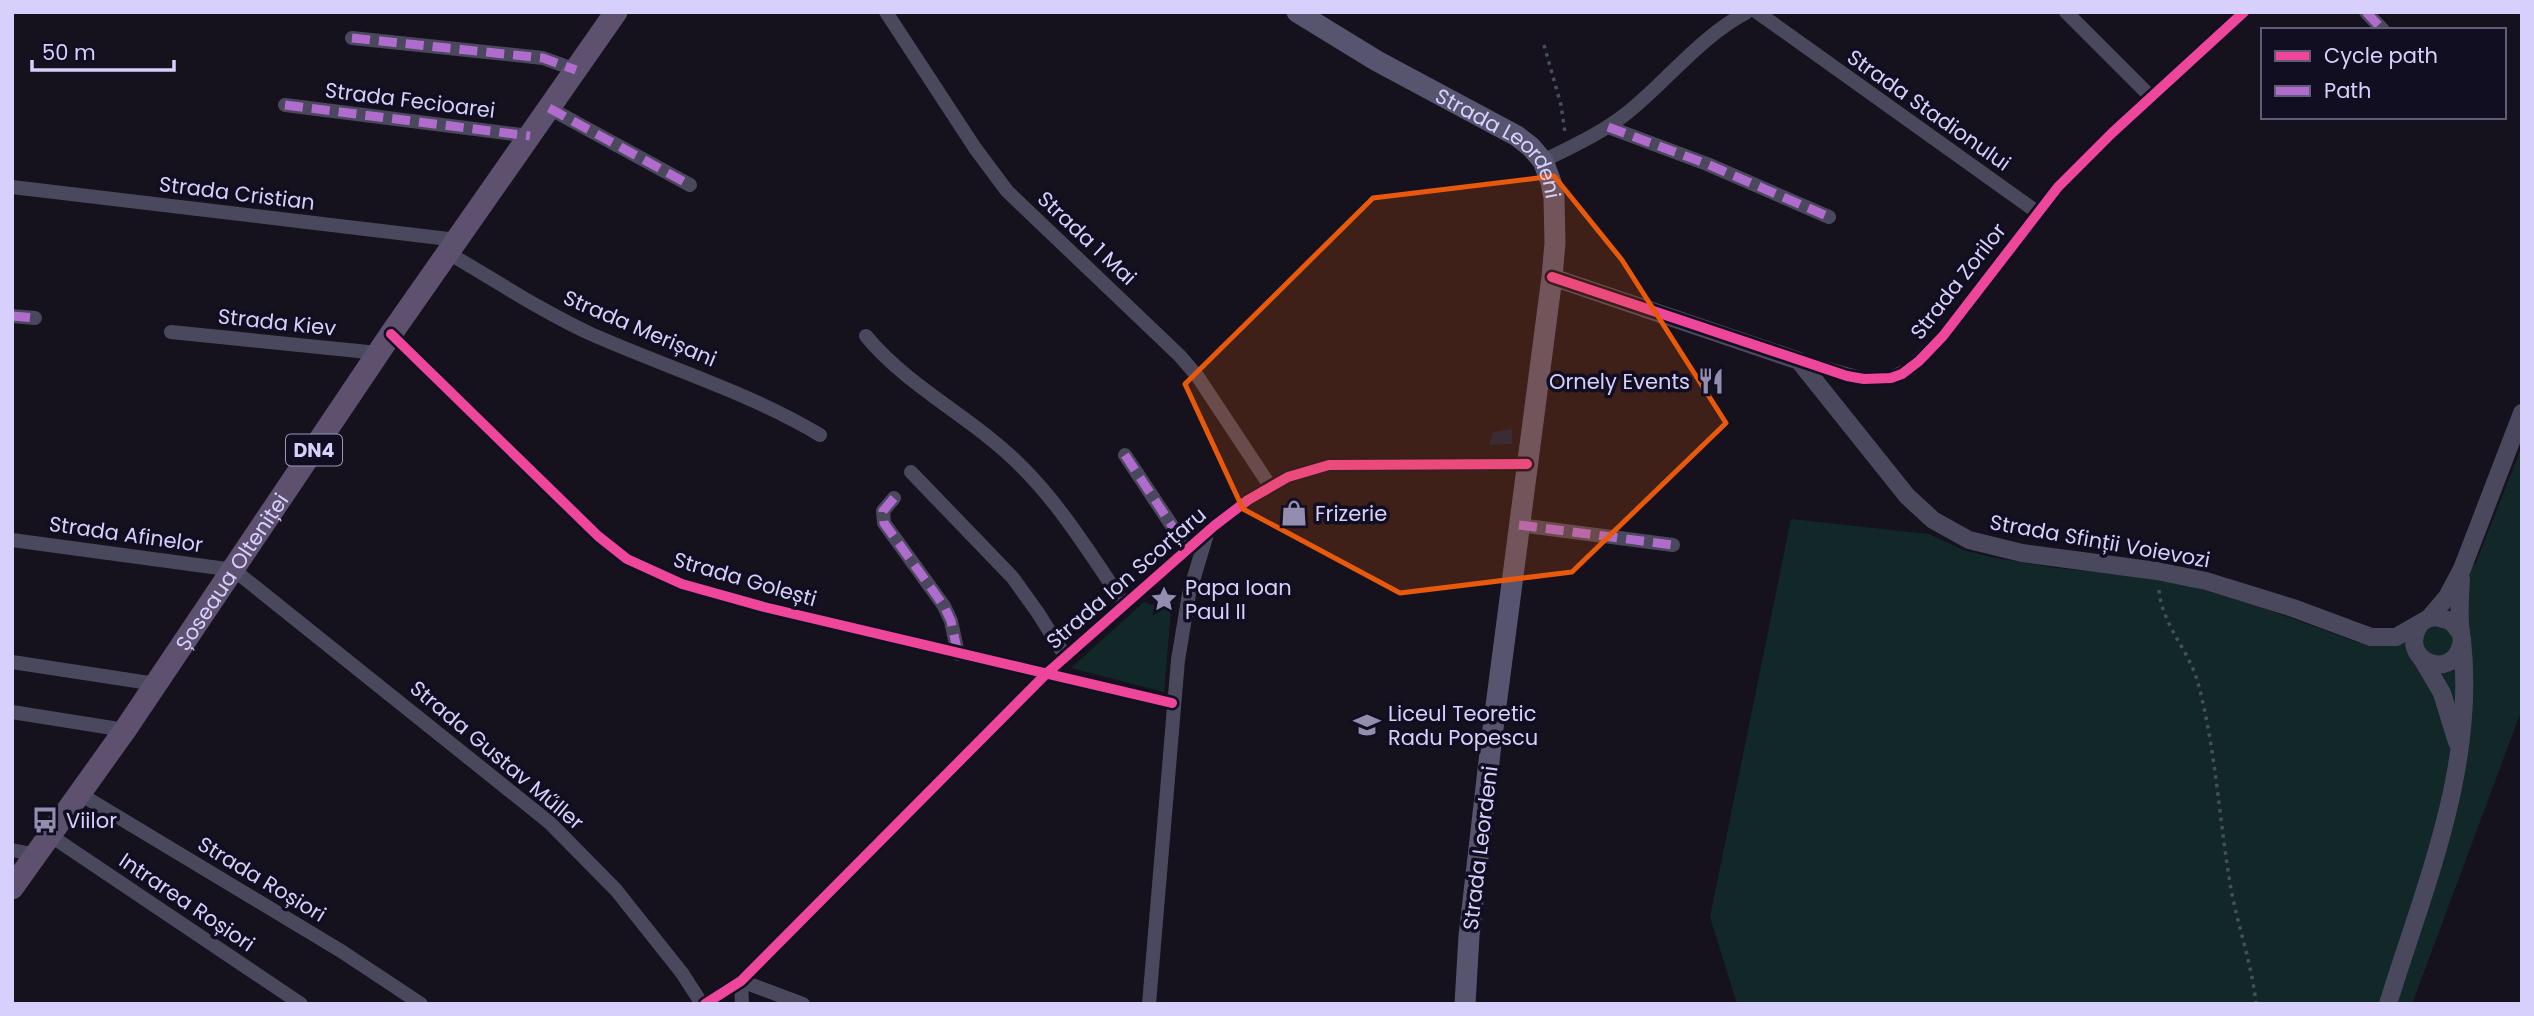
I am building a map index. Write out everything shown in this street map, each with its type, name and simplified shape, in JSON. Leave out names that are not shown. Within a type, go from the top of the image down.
[{"type":"main road","name":"Șoseaua Olteniței","points":[[12,888],[125,730],[378,353],[616,12]]},
{"type":"main road","name":"Strada Leordeni","points":[[1297,12],[1377,61],[1517,136],[1543,161],[1555,198],[1552,277],[1469,936],[1465,1004]]},
{"type":"street","name":"Strada 1 Mai","points":[[886,12],[992,172],[1029,215],[1180,356],[1198,377],[1270,486]]},
{"type":"street","points":[[1543,161],[1608,127],[1628,112],[1713,33],[1747,12]]},
{"type":"street","name":"Strada Stadionului","points":[[1757,12],[2037,212]]},
{"type":"street","points":[[2066,12],[2151,97]]},
{"type":"street","name":"Strada Zorilor","points":[[1552,277],[1799,361],[1864,379],[1891,378],[1911,368],[1943,336],[2037,212],[2082,162],[2244,12]]},
{"type":"street","points":[[2366,12],[2381,28]]},
{"type":"street","points":[[352,38],[543,58],[576,69]]},
{"type":"street","name":"Strada Fecioarei","points":[[285,105],[530,135]]},
{"type":"street","points":[[549,108],[690,185]]},
{"type":"street","points":[[1608,127],[1707,164],[1829,217]]},
{"type":"street","name":"Strada Cristian","points":[[12,187],[452,246]]},
{"type":"street","name":"Strada Merișani","points":[[452,246],[570,324],[753,399],[820,435]]},
{"type":"street","points":[[12,316],[35,318]]},
{"type":"street","name":"Strada Kiev","points":[[171,332],[378,353]]},
{"type":"street","name":"Strada Golești","points":[[391,334],[598,536],[628,559],[653,572],[764,607],[1172,704]]},
{"type":"street","name":"Strada Ion Scorțaru","points":[[866,336],[892,364],[1022,466],[1125,604]]},
{"type":"street","name":"Strada Sfinții Voievozi","points":[[1799,361],[1907,496],[1944,528],[1969,540],[1998,548],[2157,571],[2206,581],[2256,595],[2371,637],[2396,637],[2425,621],[2447,597],[2462,569],[2522,413]]},
{"type":"street","points":[[1125,455],[1188,550]]},
{"type":"street","name":"Strada Ion Scorțaru","points":[[703,1004],[741,981],[1065,656],[1238,507],[1270,486],[1308,470],[1349,464],[1527,464]]},
{"type":"street","points":[[911,472],[1013,578],[1065,656]]},
{"type":"street","points":[[894,498],[883,511],[884,523],[944,606],[951,621],[958,654]]},
{"type":"street","points":[[1519,526],[1673,545]]},
{"type":"street","name":"Strada Ion Scorțaru","points":[[1172,704],[1189,594],[1208,532]]},
{"type":"street","name":"Strada Afinelor","points":[[12,540],[234,570]]},
{"type":"street","points":[[2371,637],[2436,665],[2451,661],[2461,648],[2462,569]]},
{"type":"street","name":"Strada Gustav Műller","points":[[234,570],[524,801],[566,838],[616,890],[654,936],[703,1004]]},
{"type":"street","points":[[2388,1004],[2448,811],[2460,752],[2465,693],[2461,636],[2451,621],[2437,617],[2425,621],[2414,639],[2420,656],[2445,701],[2460,752]]},
{"type":"street","points":[[12,662],[156,684]]},
{"type":"street","points":[[1149,1004],[1172,704]]},
{"type":"street","points":[[12,712],[125,730]]},
{"type":"street","name":"Strada Roșiori","points":[[80,794],[341,951],[421,1004]]},
{"type":"street","name":"Intrarea Roșiori","points":[[51,836],[301,1003]]},
{"type":"street","points":[[12,850],[37,855]]},
{"type":"street","points":[[742,1004],[741,981],[803,1004]]},
{"type":"path","points":[[1544,45],[1561,105],[1567,149]]},
{"type":"path","points":[[2157,571],[2160,601],[2168,625],[2197,680],[2214,761],[2231,890],[2251,969],[2256,1004]]},
{"type":"highlighted area","points":[[1554,176],[1622,260],[1726,423],[1572,572],[1400,593],[1243,509],[1185,384],[1373,198]]},
{"type":"green space","points":[[2522,446],[2522,709],[2412,1004],[1737,1004],[1710,917],[1791,519],[1929,534],[1963,550],[1991,557],[2055,568],[2125,574],[2186,585],[2261,607],[2359,643],[2366,629],[2390,630],[2431,609],[2461,558],[2475,565]]},
{"type":"green space","points":[[1144,602],[1171,611],[1164,692],[1071,668]]},
{"type":"water","points":[[1512,429],[1512,444],[1489,445],[1493,432]]},
{"type":"marked path","points":[[2366,12],[2381,28]]},
{"type":"marked path","points":[[352,38],[543,58],[576,70]]},
{"type":"marked path","points":[[285,105],[530,136]]},
{"type":"marked path","points":[[549,108],[690,185]]},
{"type":"marked path","points":[[1608,127],[1707,164],[1829,217]]},
{"type":"marked path","points":[[12,316],[35,318]]},
{"type":"marked path","points":[[1125,455],[1188,550]]},
{"type":"marked path","points":[[894,498],[883,511],[884,523],[944,606],[951,621],[958,654]]},
{"type":"marked path","points":[[1519,525],[1673,545]]},
{"type":"cycle path","points":[[1552,277],[1847,376],[1864,379],[1891,378],[1902,374],[1943,336],[2058,187],[2112,133],[2244,12]]},
{"type":"cycle path","points":[[391,334],[598,536],[627,559],[682,584],[764,607],[1172,703]]},
{"type":"cycle path","points":[[705,1004],[741,981],[1046,674],[1214,526],[1248,500],[1288,477],[1329,465],[1527,464]]},
{"type":"place","name":"Ornely Events","points":[[1711,381]]},
{"type":"place","name":"Frizerie","points":[[1294,513]]},
{"type":"place","name":"Papa Ioan Paul II","points":[[1164,599]]},
{"type":"place","name":"Liceul Teoretic Radu Popescu","points":[[1367,725]]},
{"type":"place","name":"Viilor","points":[[45,820]]}]
